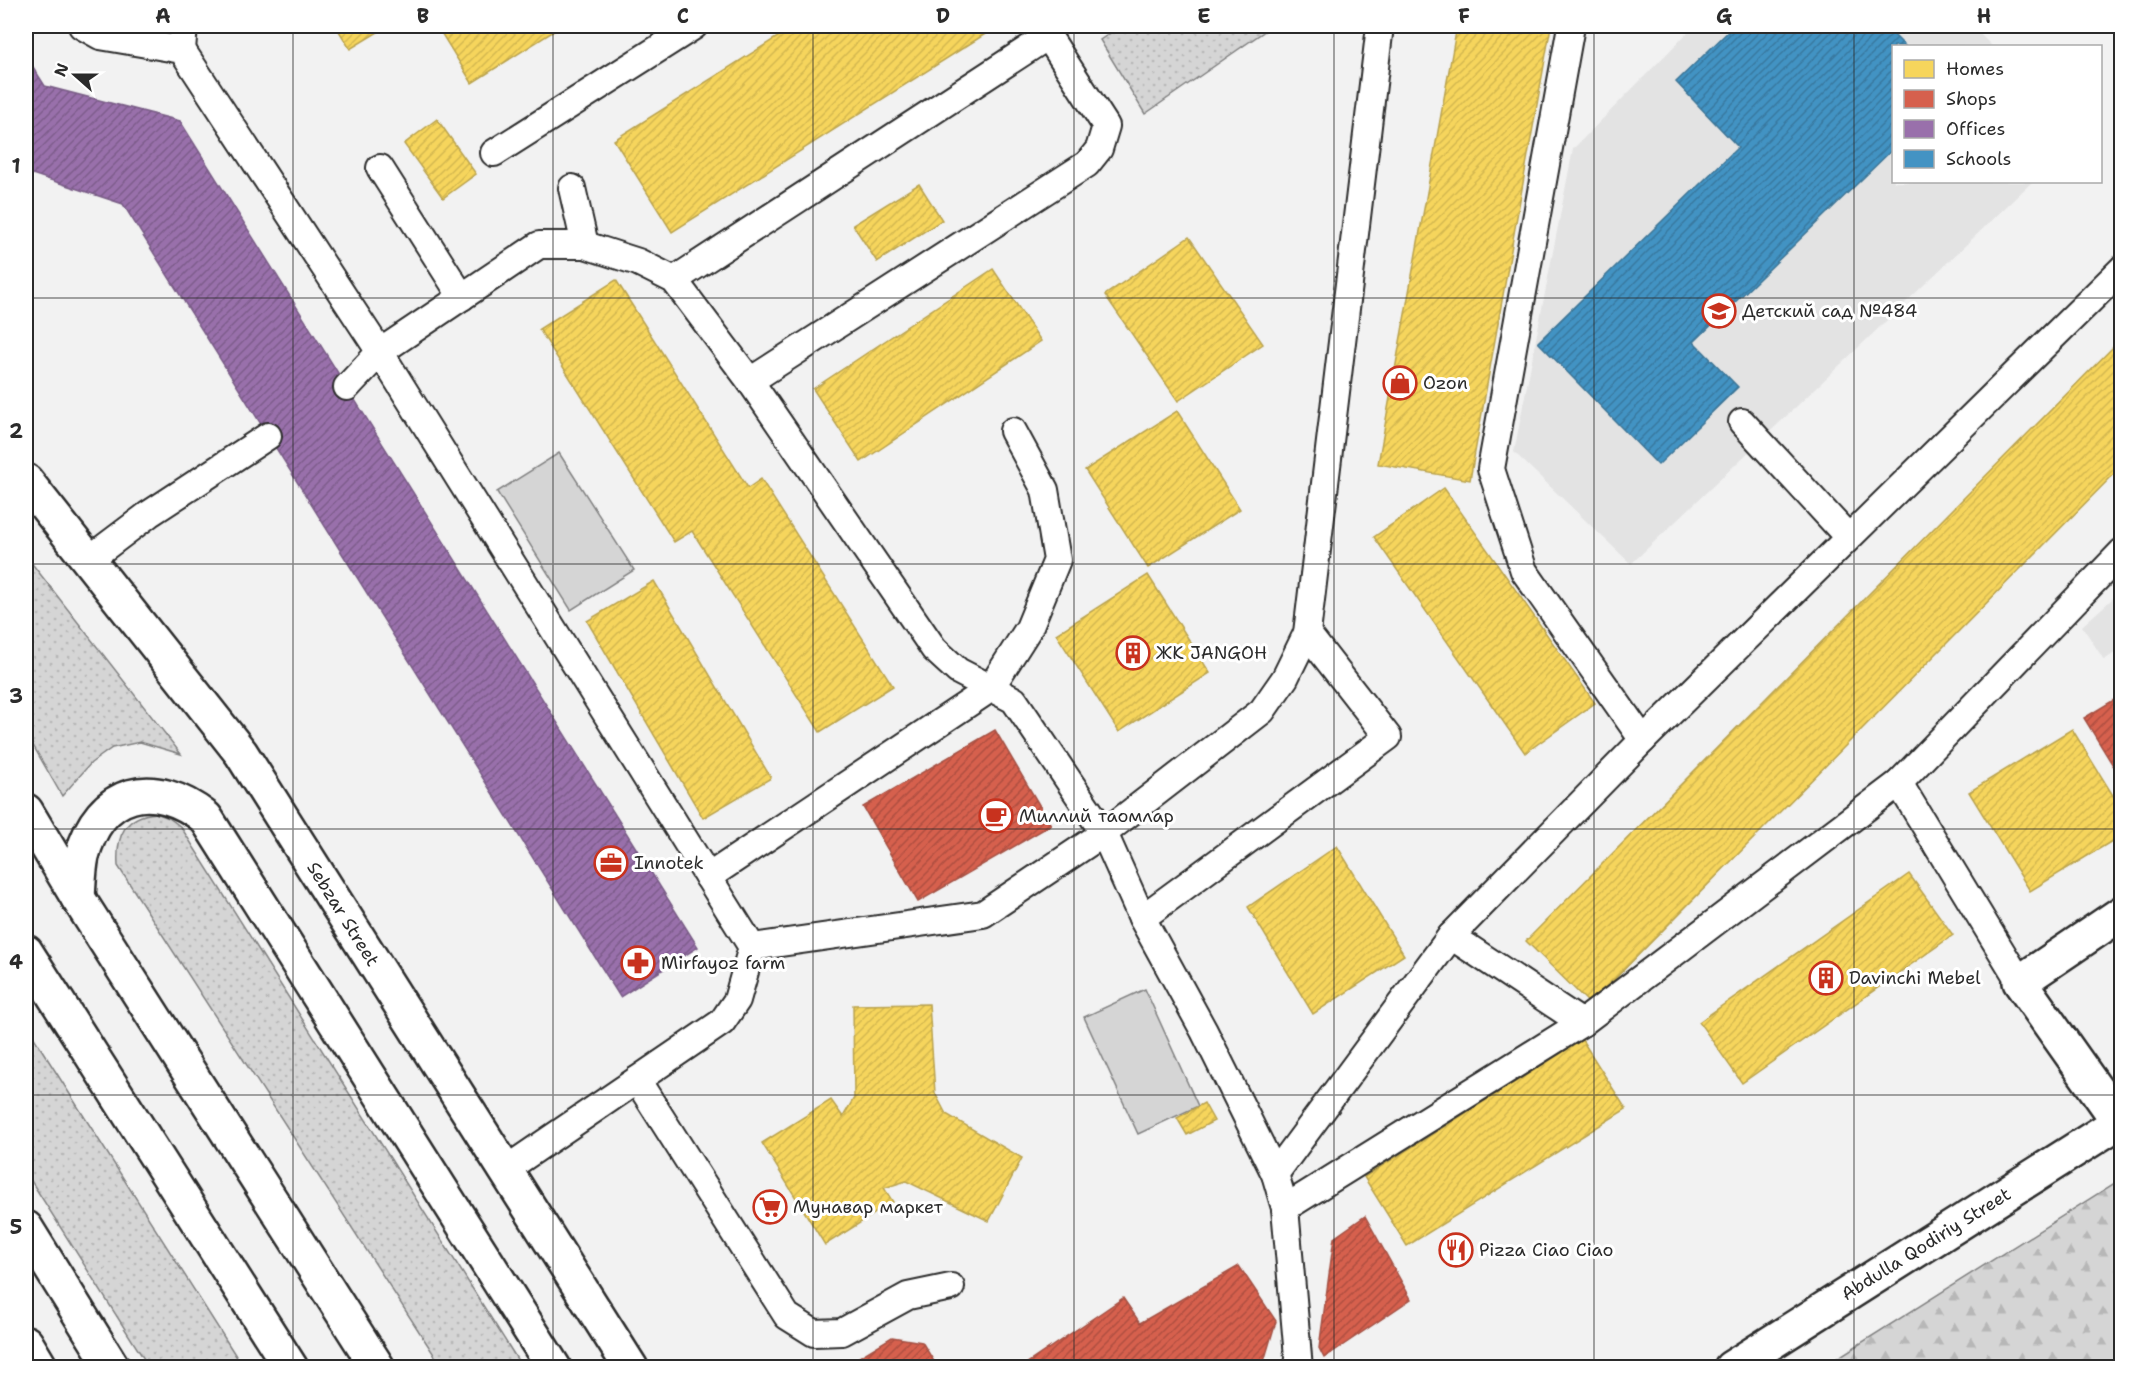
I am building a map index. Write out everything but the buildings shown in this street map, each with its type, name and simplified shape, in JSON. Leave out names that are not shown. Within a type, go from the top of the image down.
[{"type":"main road","name":"Sebzar Street","points":[[26,481],[241,753],[631,1368]]},
{"type":"main road","points":[[78,898],[82,858],[90,833],[100,817],[114,803],[135,794],[162,794],[185,803],[206,818],[554,1368]]},
{"type":"main road","points":[[26,811],[78,898],[378,1368]]},
{"type":"main road","points":[[2120,1121],[2020,982],[2121,913]]},
{"type":"main road","points":[[26,952],[291,1368]]},
{"type":"main road","name":"Abdulla Qodiriy Street","points":[[1731,1368],[2120,1121]]},
{"type":"main road","points":[[26,1228],[113,1368]]},
{"type":"main road","points":[[26,1343],[41,1368]]},
{"type":"lane","points":[[82,26],[100,36],[183,38],[752,947],[737,1000],[722,1022],[505,1170]]},
{"type":"lane","points":[[494,153],[694,26]]},
{"type":"lane","points":[[752,947],[983,914],[1104,833],[1262,711],[1285,678],[1307,633],[1380,26]]},
{"type":"lane","points":[[1571,26],[1491,469],[1524,571],[1643,740]]},
{"type":"lane","points":[[674,280],[1048,36],[1106,126],[1100,149],[1087,164],[750,381]]},
{"type":"lane","points":[[380,168],[462,297]]},
{"type":"lane","points":[[572,188],[585,245]]},
{"type":"lane","points":[[347,387],[380,352],[539,245],[585,245],[638,262],[674,280],[750,381],[934,649],[958,671],[1014,700],[1104,833],[1142,918],[1204,1031],[1275,1174],[1285,1208],[1299,1368]]},
{"type":"lane","points":[[1275,1174],[1451,936],[1643,740],[2121,269]]},
{"type":"lane","points":[[1742,422],[1848,537]]},
{"type":"lane","points":[[708,877],[990,689],[1029,628],[1057,560],[1045,490],[1013,431]]},
{"type":"lane","points":[[88,560],[149,514],[268,436]]},
{"type":"lane","points":[[1285,1208],[1582,1023],[1899,783],[2121,552]]},
{"type":"lane","points":[[1142,918],[1388,737],[1307,633]]},
{"type":"lane","points":[[1899,783],[2020,982]]},
{"type":"lane","points":[[1451,936],[1582,1023]]},
{"type":"lane","points":[[637,1080],[786,1316],[814,1333],[842,1332],[908,1296],[951,1287]]},
{"type":"shaded area","name":"Детский сад №484","points":[[1694,26],[1972,26],[1991,45],[1892,45],[1892,183],[2031,183],[1631,564],[1514,452],[1573,149]]},
{"type":"shaded area","points":[[2121,591],[2121,649],[2104,660],[2082,626]]},
{"type":"green space","points":[[1121,26],[1272,26],[1145,114],[1100,40]]},
{"type":"green space","points":[[559,453],[634,570],[571,610],[497,492]]},
{"type":"green space","points":[[26,556],[181,754],[140,742],[112,748],[91,763],[62,796],[26,733]]},
{"type":"green space","points":[[156,813],[169,818],[181,827],[522,1367],[442,1367],[118,866],[119,845],[124,829],[136,818]]},
{"type":"green space","points":[[1145,989],[1198,1106],[1138,1134],[1084,1017]]},
{"type":"green space","points":[[26,1025],[243,1367],[149,1367],[26,1173]]},
{"type":"green space","points":[[2121,1179],[2121,1367],[1823,1367]]},
{"type":"place","name":"Детский сад №484","points":[[1719,311]]},
{"type":"place","name":"Ozon","points":[[1400,383]]},
{"type":"place","name":"ЖК JANGOH","points":[[1133,653]]},
{"type":"place","name":"Миллий таомлар","points":[[996,816]]},
{"type":"place","name":"Innotek","points":[[611,863]]},
{"type":"place","name":"Mirfayoz farm","points":[[638,963]]},
{"type":"place","name":"Davinchi Mebel","points":[[1826,978]]},
{"type":"place","name":"Мунавар маркет","points":[[770,1207]]},
{"type":"place","name":"Pizza Ciao Ciao","points":[[1456,1250]]}]
